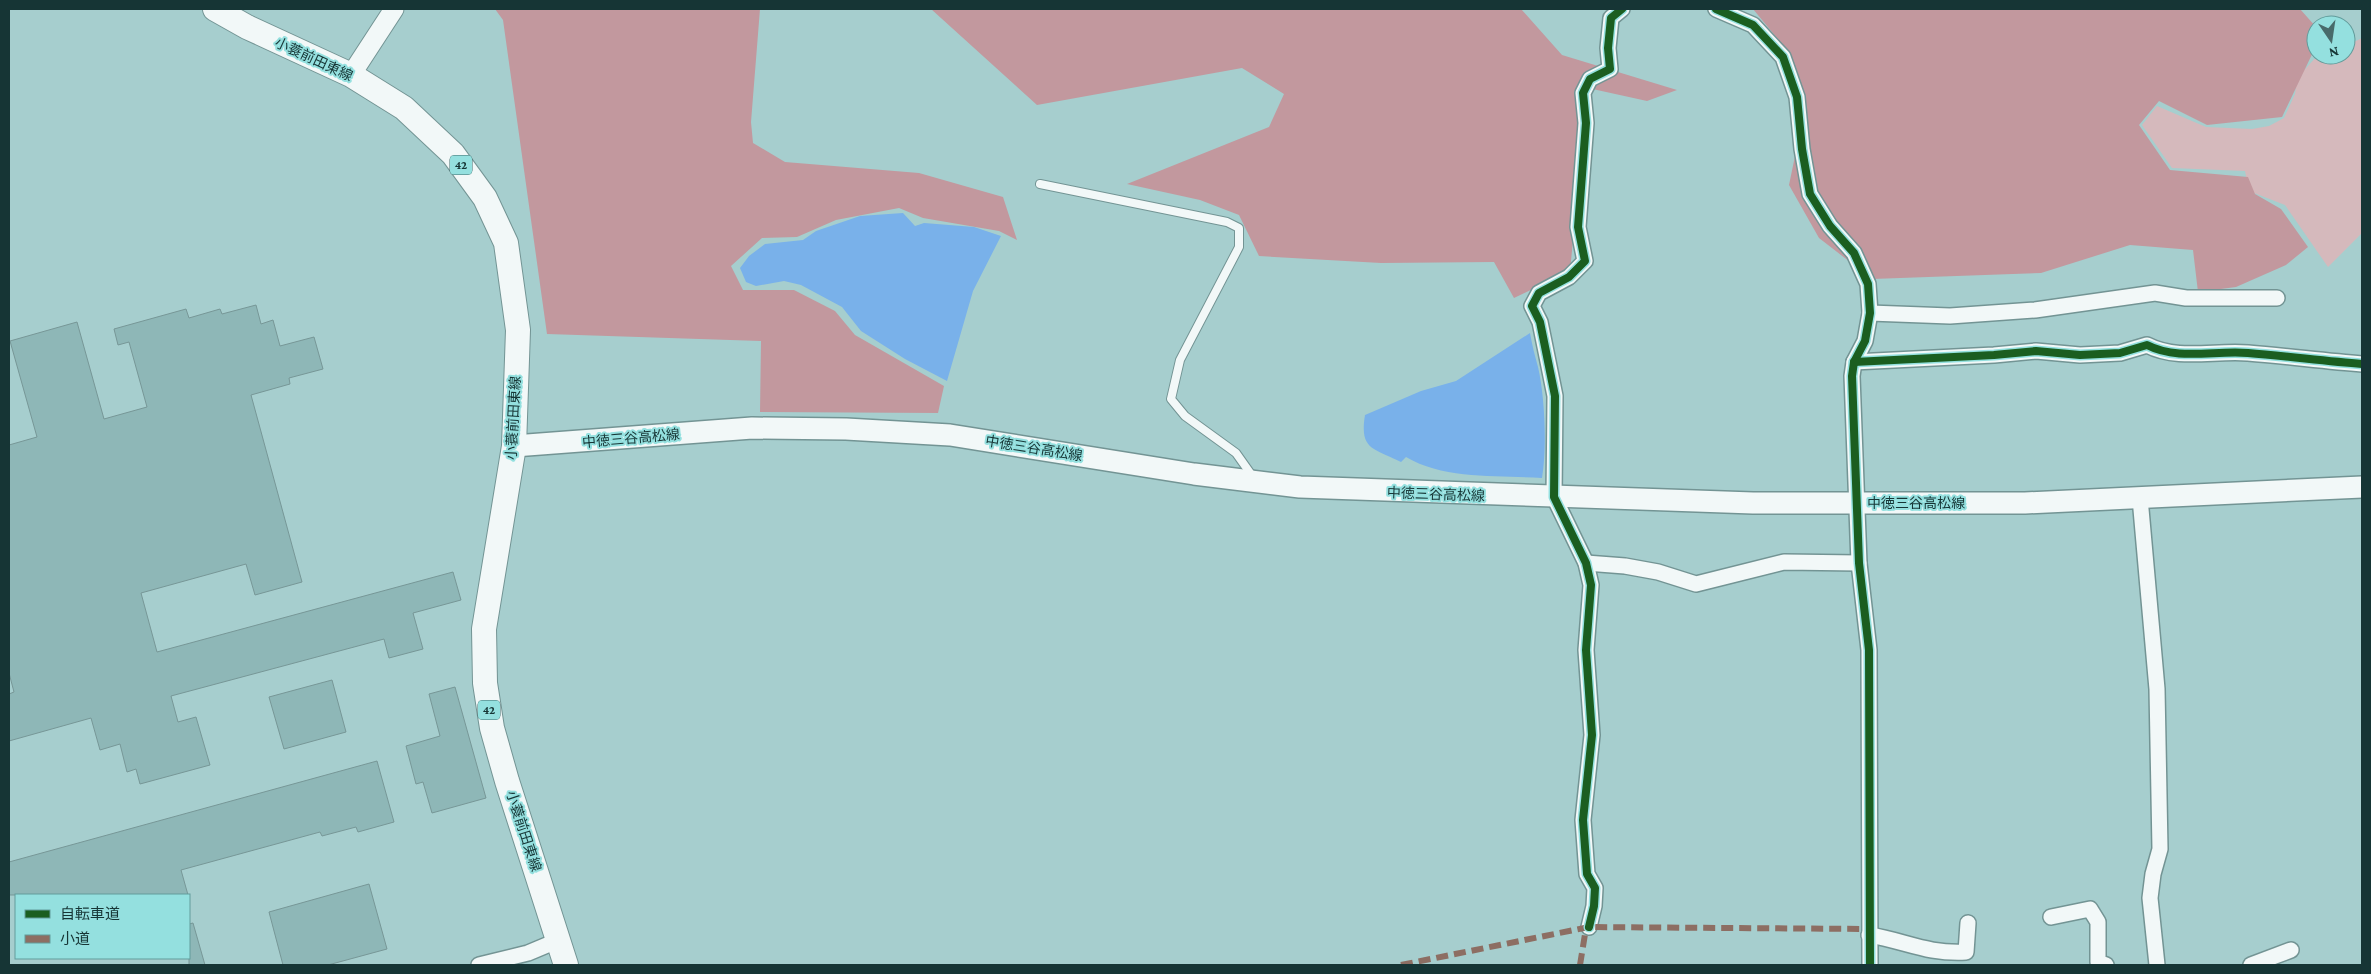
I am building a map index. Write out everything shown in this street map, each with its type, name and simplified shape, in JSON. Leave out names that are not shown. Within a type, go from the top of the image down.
[{"type":"main road","name":"小蓑前田東線","points":[[215,9],[247,27],[351,75],[404,108],[453,154],[485,198],[506,243],[518,330],[514,446],[484,629],[484,683],[492,728],[507,781],[566,965]]},
{"type":"main road","name":"中徳三谷高松線","points":[[514,446],[562,444],[752,428],[846,429],[950,435],[1194,474],[1300,488],[1554,497],[1857,504],[2025,503],[2362,486]]},
{"type":"street","points":[[351,75],[394,9]]},
{"type":"street","points":[[1589,927],[1594,906],[1594,888],[1587,874],[1583,820],[1592,735],[1586,650],[1591,585],[1586,563],[1554,497],[1555,396],[1540,322],[1532,306],[1539,293],[1569,277],[1585,260],[1578,227],[1586,123],[1583,93],[1590,79],[1610,70],[1608,48],[1611,18],[1622,9]]},
{"type":"street","points":[[1716,9],[1753,25],[1783,57],[1798,97],[1802,148],[1810,194],[1830,226],[1854,253],[1868,284],[1870,313],[1865,341],[1854,362],[1852,376],[1859,563],[1869,650],[1868,935],[1870,965]]},
{"type":"street","points":[[1870,313],[1950,316],[2036,310],[2155,293],[2186,298],[2277,298]]},
{"type":"street","points":[[1854,362],[1994,356],[2036,351],[2080,355],[2120,353],[2147,345],[2159,351],[2197,354],[2246,353],[2362,364]]},
{"type":"street","points":[[2140,498],[2157,689],[2160,849],[2153,874],[2150,898],[2155,965]]},
{"type":"street","points":[[1586,563],[1625,566],[1658,572],[1696,584],[1784,562],[1859,563]]},
{"type":"street","points":[[2052,917],[2090,909],[2098,922],[2098,962],[2106,965]]},
{"type":"street","points":[[1868,935],[1889,938],[1918,949],[1944,953],[1966,952],[1968,924]]},
{"type":"street","points":[[479,965],[528,953],[559,940]]},
{"type":"street","points":[[2251,965],[2291,950]]},
{"type":"lane","points":[[1040,184],[1227,222],[1239,228],[1239,247],[1180,360],[1171,399],[1185,416],[1236,453],[1256,481]]},
{"type":"shaded area","points":[[495,9],[760,9],[751,122],[753,143],[785,162],[919,173],[1003,197],[1017,240],[999,231],[923,218],[899,208],[836,220],[797,237],[762,238],[731,266],[743,290],[794,290],[835,311],[855,335],[944,386],[938,413],[760,412],[761,341],[547,334],[503,20]]},
{"type":"shaded area","points":[[931,9],[1521,9],[1562,55],[1677,90],[1647,101],[1588,88],[1570,271],[1514,298],[1494,262],[1381,263],[1259,256],[1239,215],[1200,200],[1127,184],[1269,127],[1284,94],[1242,68],[1037,105]]},
{"type":"shaded area","points":[[1753,9],[2300,9],[2306,16],[2307,65],[2282,117],[2207,125],[2159,101],[2139,125],[2170,170],[2248,177],[2255,194],[2281,209],[2308,247],[2286,265],[2236,287],[2198,292],[2193,250],[2130,245],[2041,273],[1872,279],[1819,238],[1789,185],[1800,132],[1791,55]]},
{"type":"shaded area","points":[[2362,38],[2362,233],[2328,267],[2285,205],[2249,191],[2245,171],[2172,168],[2142,125],[2157,106],[2206,127],[2252,129],[2269,126],[2284,118],[2295,94],[2297,78],[2309,65],[2356,65],[2356,41]]},
{"type":"water","points":[[903,213],[915,226],[924,223],[974,227],[1001,236],[973,291],[947,381],[905,359],[861,331],[842,307],[801,285],[784,281],[756,286],[746,282],[740,268],[749,256],[765,244],[803,240],[816,231],[860,216]]},
{"type":"water","points":[[1530,333],[1544,407],[1545,438],[1542,478],[1472,475],[1438,470],[1406,457],[1401,462],[1371,447],[1367,442],[1364,436],[1365,415],[1421,391],[1456,381]]},
{"type":"building","points":[[256,305],[261,324],[273,320],[280,346],[314,337],[323,369],[289,378],[290,384],[251,395],[302,582],[255,595],[246,564],[141,593],[157,652],[453,572],[461,600],[413,613],[423,649],[389,658],[384,639],[171,696],[178,722],[196,717],[210,765],[140,784],[136,769],[127,772],[120,744],[100,750],[91,718],[9,741],[9,694],[14,692],[9,673],[9,445],[37,437],[10,341],[77,322],[104,419],[147,407],[129,342],[118,345],[114,329],[186,309],[189,318],[220,309],[222,314]]},
{"type":"building","points":[[332,680],[346,732],[284,749],[269,697]]},
{"type":"building","points":[[455,687],[486,798],[432,813],[423,782],[416,784],[406,746],[440,736],[429,694]]},
{"type":"building","points":[[377,761],[394,822],[358,832],[356,827],[322,836],[320,832],[181,870],[188,894],[9,895],[9,862]]},
{"type":"building","points":[[369,884],[387,949],[328,965],[283,965],[269,912]]},
{"type":"building","points":[[193,923],[205,965],[189,965],[190,924]]},
{"type":"marked path","points":[[1401,965],[1589,927],[1868,929]]},
{"type":"marked path","points":[[1580,965],[1586,928]]},
{"type":"cycle path","points":[[1589,927],[1594,906],[1595,888],[1587,874],[1583,820],[1592,735],[1586,650],[1591,585],[1586,563],[1554,497],[1555,396],[1540,322],[1532,306],[1539,293],[1569,277],[1585,261],[1578,227],[1586,123],[1583,93],[1590,79],[1610,69],[1608,48],[1611,18],[1622,9]]},
{"type":"cycle path","points":[[1716,9],[1753,25],[1783,57],[1797,97],[1802,149],[1810,194],[1830,226],[1854,253],[1868,284],[1870,313],[1865,341],[1854,362],[1852,376],[1859,563],[1869,650],[1870,965]]},
{"type":"cycle path","points":[[1854,362],[2036,351],[2080,355],[2120,353],[2147,345],[2171,353],[2235,352],[2362,364]]}]
